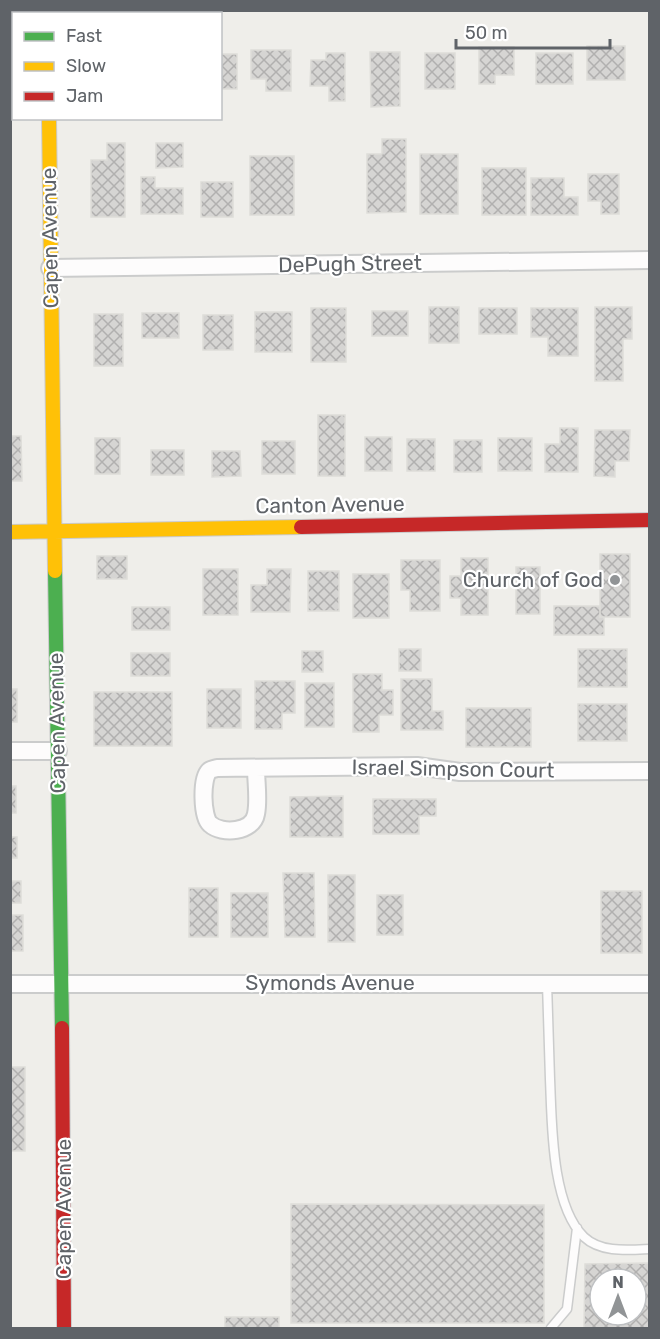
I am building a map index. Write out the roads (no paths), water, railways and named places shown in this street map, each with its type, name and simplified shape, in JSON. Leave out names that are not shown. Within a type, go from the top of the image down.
[{"type":"street","name":"Capen Avenue","points":[[49,120],[62,983],[64,1329]]},
{"type":"street","name":"DePugh Street","points":[[50,268],[650,260]]},
{"type":"street","name":"Canton Avenue","points":[[10,532],[650,520]]},
{"type":"street","points":[[10,751],[58,751]]},
{"type":"street","name":"Israel Simpson Court","points":[[256,768],[417,766],[460,772],[650,771]]},
{"type":"street","name":"Symonds Avenue","points":[[10,984],[650,984]]},
{"type":"lane","points":[[547,983],[553,1151],[558,1180],[571,1219],[585,1238],[602,1248],[650,1249]]},
{"type":"lane","points":[[551,1329],[567,1309],[578,1228]]},
{"type":"place","name":"Church of God","points":[[615,580]]}]
